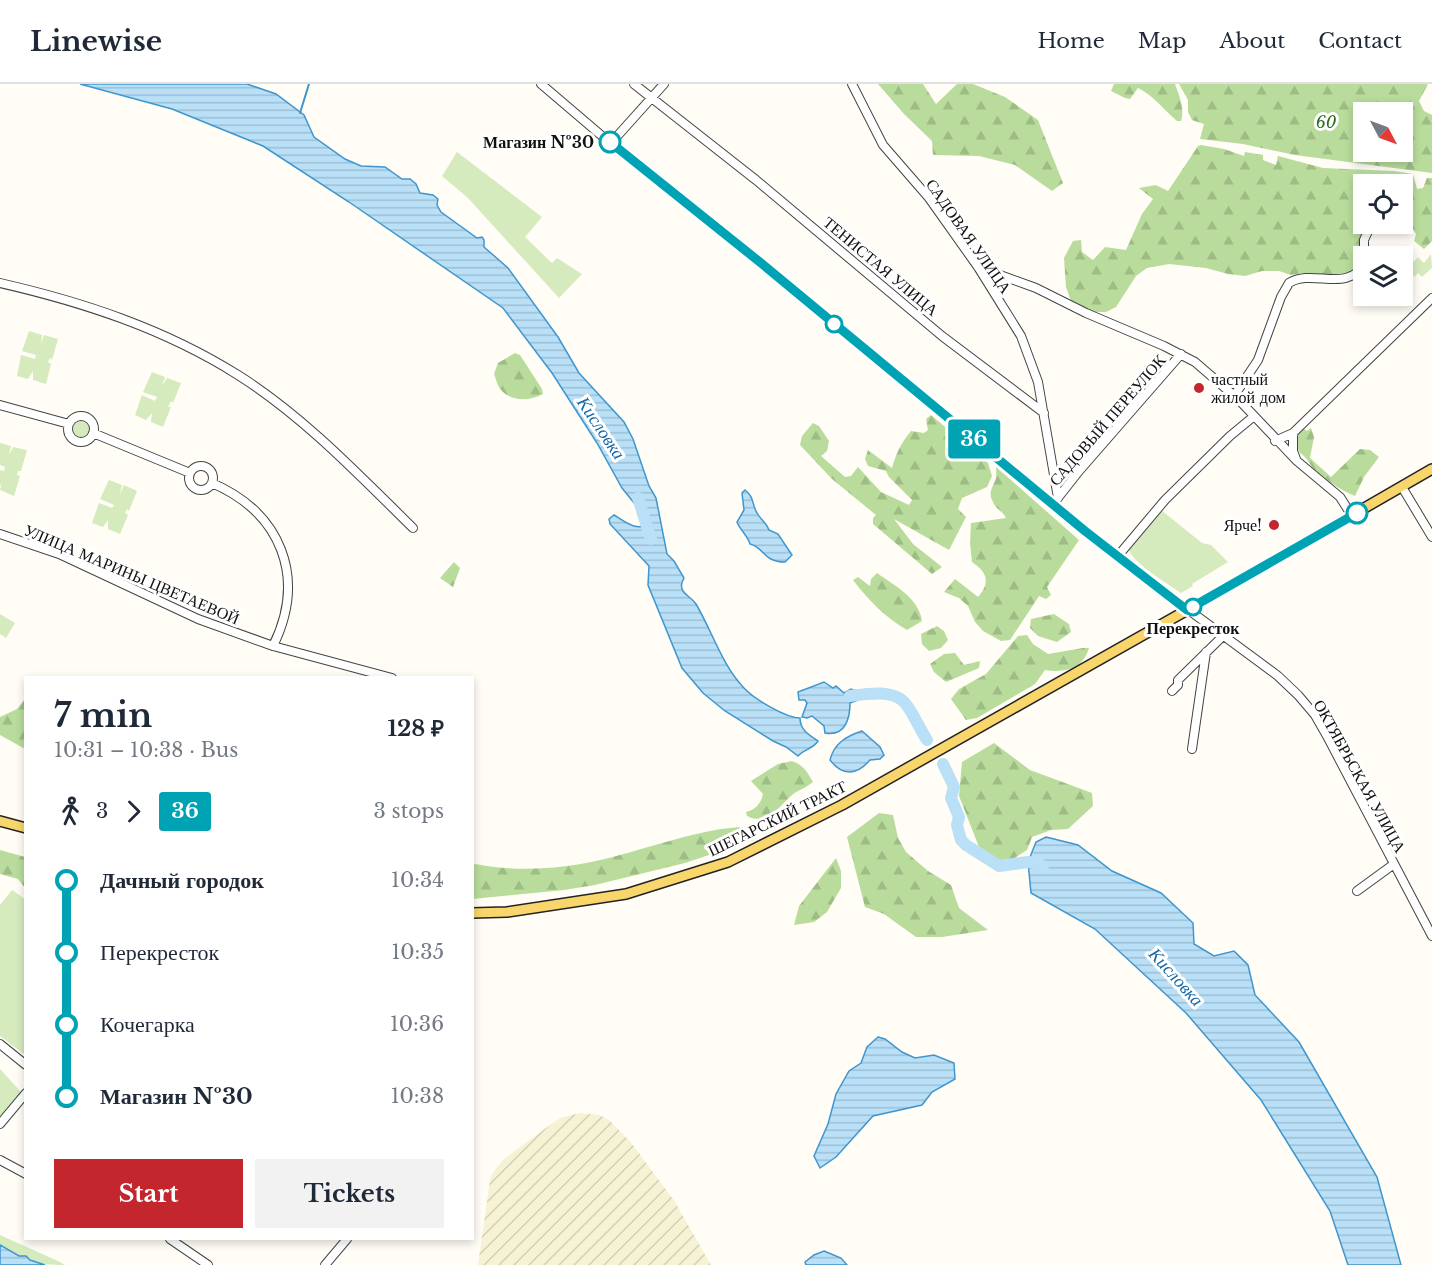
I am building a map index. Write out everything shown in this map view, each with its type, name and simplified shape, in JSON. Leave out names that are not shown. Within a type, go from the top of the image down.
[{"type":"main road","name":"ШЕГАРСКИЙ ТРАКТ","points":[[474,913],[507,912],[626,894],[728,862],[808,823],[1432,469]]},
{"type":"main road","points":[[0,821],[24,827]]},
{"type":"street","name":"ОКТЯБРЬСКАЯ УЛИЦА","points":[[541,84],[1055,501],[1117,556],[1278,676],[1298,695],[1315,715],[1432,936]]},
{"type":"street","name":"ТЕНИСТАЯ УЛИЦА","points":[[634,84],[765,187],[942,336],[1044,413]]},
{"type":"street","points":[[611,143],[664,84]]},
{"type":"street","name":"САДОВАЯ УЛИЦА","points":[[852,84],[883,146],[929,198],[978,267],[1021,336],[1038,382],[1044,413]]},
{"type":"street","points":[[978,267],[1036,288],[1068,305],[1181,354],[1209,373],[1234,396],[1275,441],[1340,497],[1352,516]]},
{"type":"street","points":[[1234,396],[1258,360],[1281,297],[1289,283],[1309,277],[1335,280],[1346,279],[1353,275]]},
{"type":"street","points":[[0,283],[132,321],[178,342],[237,374],[307,428],[358,473],[413,528]]},
{"type":"street","points":[[1275,441],[1293,434],[1432,298]]},
{"type":"street","name":"САДОВЫЙ ПЕРЕУЛОК","points":[[1055,501],[1181,354]]},
{"type":"street","points":[[0,405],[69,424]]},
{"type":"street","points":[[1044,413],[1055,501]]},
{"type":"street","points":[[77,417],[85,417],[93,425],[93,433],[87,440],[75,440],[69,433],[69,424],[77,417]]},
{"type":"street","points":[[1117,556],[1165,500],[1230,436],[1254,417]]},
{"type":"street","points":[[93,433],[190,472]]},
{"type":"street","points":[[1293,434],[1293,451],[1297,461]]},
{"type":"street","points":[[195,467],[206,467],[211,472],[212,483],[206,488],[198,489],[191,484],[190,472],[195,467]]},
{"type":"street","points":[[212,483],[232,492],[255,510],[274,534],[284,557],[289,583],[288,601],[284,621],[273,646]]},
{"type":"street","points":[[1402,487],[1432,537]]},
{"type":"street","name":"УЛИЦА МАРИНЫ ЦВЕТАЕВОЙ","points":[[0,534],[59,554],[198,619],[273,646],[385,676]]},
{"type":"street","points":[[1172,691],[1178,685],[1178,680],[1223,636]]},
{"type":"street","points":[[1192,749],[1206,652]]},
{"type":"street","points":[[1357,891],[1394,864]]},
{"type":"street","points":[[0,1044],[24,1063]]},
{"type":"street","points":[[0,1124],[24,1095]]},
{"type":"street","points":[[0,1160],[24,1173]]},
{"type":"street","points":[[171,1240],[208,1265]]},
{"type":"street","points":[[325,1265],[345,1240]]},
{"type":"shaded area","points":[[580,1113],[599,1115],[609,1120],[629,1140],[675,1202],[711,1265],[478,1265],[491,1176],[497,1167],[504,1159],[560,1118]]},
{"type":"green space","points":[[878,84],[923,84],[936,104],[957,84],[973,84],[1005,97],[1038,120],[1063,183],[1052,191],[1015,165],[979,156],[933,155],[932,141]]},
{"type":"green space","points":[[1114,84],[1175,84],[1182,107],[1181,121],[1177,121],[1144,91],[1138,88],[1130,99],[1125,98],[1111,91]]},
{"type":"green space","name":"60","points":[[1179,84],[1428,84],[1419,101],[1424,111],[1432,115],[1432,173],[1295,155],[1243,144],[1200,139],[1204,124],[1192,120],[1188,112],[1188,100]]},
{"type":"green space","points":[[1201,145],[1224,149],[1244,156],[1245,152],[1263,155],[1263,160],[1276,165],[1278,156],[1323,168],[1413,174],[1353,174],[1353,234],[1362,234],[1361,246],[1353,246],[1353,268],[1349,272],[1327,276],[1262,271],[1245,276],[1206,268],[1169,264],[1147,268],[1136,276],[1116,307],[1106,312],[1095,312],[1072,304],[1066,287],[1064,258],[1073,241],[1081,240],[1082,252],[1093,260],[1105,247],[1126,250],[1142,214],[1153,199],[1139,188],[1156,185],[1168,191],[1198,146]]},
{"type":"green space","points":[[457,152],[542,217],[525,237],[552,263],[557,258],[582,274],[559,298],[468,198],[442,176]]},
{"type":"green space","points":[[1413,174],[1417,189],[1423,188],[1427,178],[1432,178],[1432,241],[1424,249],[1414,241],[1416,234],[1413,229]]},
{"type":"green space","points":[[1431,254],[1432,268],[1422,277],[1418,273],[1415,277],[1413,262],[1418,257],[1424,263]]},
{"type":"green space","points":[[29,331],[42,335],[41,344],[44,335],[58,339],[52,360],[50,358],[48,362],[51,364],[46,384],[33,380],[33,371],[28,379],[17,376],[21,355],[35,359],[36,355],[22,351]]},
{"type":"green space","points":[[515,353],[520,355],[543,394],[533,398],[516,399],[506,395],[498,386],[494,374],[498,363]]},
{"type":"green space","points":[[152,372],[165,377],[162,386],[167,378],[181,383],[173,403],[171,401],[168,407],[171,407],[163,427],[151,422],[152,413],[146,420],[135,415],[142,395],[155,401],[157,397],[143,392]]},
{"type":"green space","points":[[931,415],[988,463],[992,476],[987,487],[962,498],[958,509],[966,517],[949,550],[894,519],[913,544],[942,567],[932,574],[873,524],[873,518],[876,515],[832,479],[800,445],[802,436],[813,423],[819,426],[829,441],[827,451],[821,456],[845,477],[851,476],[858,467],[881,492],[909,505],[912,500],[886,471],[868,466],[865,459],[868,450],[892,468],[897,453],[908,435],[911,431],[924,433],[928,430],[926,419]]},
{"type":"green space","points":[[78,421],[84,421],[89,429],[87,435],[78,437],[73,432],[73,426]]},
{"type":"green space","points":[[1303,428],[1307,431],[1311,428],[1314,437],[1310,458],[1331,477],[1360,449],[1370,450],[1379,457],[1364,477],[1355,496],[1323,476],[1300,453],[1296,440],[1297,434]]},
{"type":"green space","points":[[0,443],[11,446],[9,455],[13,447],[27,450],[21,471],[18,471],[17,475],[20,476],[14,496],[0,490],[2,483],[0,486],[0,470],[4,471],[5,467],[0,465]]},
{"type":"green space","points":[[996,467],[1079,540],[1047,587],[1051,595],[1046,599],[1039,596],[1010,640],[1001,641],[983,631],[975,622],[968,606],[959,598],[944,592],[955,579],[978,597],[985,587],[984,574],[972,562],[971,523],[1006,518],[995,506],[991,497],[996,478]]},
{"type":"green space","points":[[109,480],[122,485],[120,494],[124,485],[137,491],[129,511],[127,509],[125,513],[128,515],[120,534],[108,529],[108,520],[103,527],[92,523],[99,503],[112,508],[114,505],[100,499]]},
{"type":"green space","points":[[1161,510],[1202,543],[1211,545],[1228,562],[1181,593],[1143,566],[1128,548]]},
{"type":"green space","points":[[454,562],[460,568],[453,587],[440,578]]},
{"type":"green space","points":[[877,573],[911,599],[922,621],[907,630],[878,608],[853,580],[858,577],[870,586],[871,579]]},
{"type":"green space","points":[[0,614],[15,623],[6,638],[0,634]]},
{"type":"green space","points":[[1054,614],[1069,624],[1071,632],[1057,642],[1038,636],[1030,628],[1031,619]]},
{"type":"green space","points":[[937,626],[944,631],[948,640],[941,648],[929,651],[922,644],[921,634]]},
{"type":"green space","points":[[1027,635],[1033,644],[1048,654],[1089,648],[1078,665],[1066,670],[1045,670],[1035,684],[977,718],[966,720],[951,699],[959,689],[986,674],[1018,636]]},
{"type":"green space","points":[[955,653],[964,665],[980,661],[979,668],[946,682],[934,672],[930,664],[944,654]]},
{"type":"green space","points":[[24,700],[24,748],[0,735],[0,717],[17,709]]},
{"type":"green space","points":[[994,743],[1030,770],[1092,793],[1093,806],[1068,829],[1051,830],[1032,837],[1027,850],[1005,864],[979,847],[959,796],[962,762]]},
{"type":"green space","points":[[792,761],[804,769],[813,782],[794,793],[772,814],[760,819],[747,816],[746,812],[757,806],[763,794],[751,781],[778,764]]},
{"type":"green space","points":[[879,813],[893,815],[898,838],[906,852],[928,871],[951,885],[959,908],[988,930],[942,937],[916,937],[884,914],[865,907],[847,837]]},
{"type":"green space","points":[[739,827],[754,835],[754,840],[685,863],[595,885],[474,899],[475,864],[521,869],[589,863],[717,830]]},
{"type":"green space","points":[[0,850],[24,857],[24,887],[18,879],[0,874]]},
{"type":"green space","points":[[836,858],[841,871],[841,888],[827,912],[814,922],[794,925],[799,906]]},
{"type":"green space","points":[[12,890],[24,898],[24,1054],[0,1036],[0,905]]},
{"type":"green space","points":[[0,1069],[21,1092],[0,1118]]},
{"type":"green space","points":[[0,1235],[65,1265],[44,1264],[26,1256],[19,1256],[0,1245]]},
{"type":"water","points":[[80,84],[247,84],[276,94],[304,115],[314,137],[345,159],[361,166],[385,167],[402,179],[410,179],[416,184],[420,193],[433,195],[438,199],[437,205],[441,212],[477,238],[482,237],[484,247],[508,268],[558,337],[579,373],[624,422],[656,498],[667,554],[684,578],[681,586],[683,591],[702,614],[729,669],[744,688],[755,697],[770,707],[800,718],[803,729],[818,741],[816,744],[798,756],[725,711],[703,693],[682,668],[648,585],[649,566],[610,524],[609,519],[614,515],[636,527],[651,524],[622,488],[597,443],[552,373],[503,308],[263,146],[172,109]]},
{"type":"water","points":[[745,490],[769,530],[778,534],[792,555],[785,562],[772,560],[759,548],[750,544],[738,525],[737,522],[744,510],[742,493]]},
{"type":"water","points":[[824,682],[833,688],[836,686],[844,693],[851,689],[864,694],[861,699],[850,703],[848,720],[838,732],[825,733],[824,726],[812,716],[802,717],[807,703],[805,700],[799,700],[798,692]]},
{"type":"water","points":[[862,731],[880,747],[884,755],[880,759],[870,760],[855,771],[840,769],[830,760],[832,754],[846,738]]},
{"type":"water","points":[[1046,837],[1078,845],[1112,871],[1161,893],[1193,923],[1194,944],[1214,956],[1234,951],[1248,965],[1255,995],[1299,1042],[1377,1177],[1401,1265],[1348,1265],[1330,1211],[1261,1100],[1186,1013],[1095,929],[1031,893],[1028,862],[1036,842]]},
{"type":"water","points":[[878,1037],[915,1058],[934,1055],[954,1063],[955,1079],[932,1092],[922,1105],[873,1116],[836,1157],[820,1168],[814,1156],[828,1124],[836,1094],[849,1071],[861,1063],[867,1047]]},
{"type":"water","points":[[0,1245],[19,1256],[26,1256],[30,1260],[45,1265],[0,1265]]},
{"type":"water","points":[[824,1251],[841,1258],[847,1265],[806,1265],[805,1262],[814,1255]]},
{"type":"waterway","points":[[300,113],[309,84]]},
{"type":"waterway","name":"Кисловка","points":[[638,498],[651,539]]},
{"type":"waterway","name":"Кисловка","points":[[850,696],[887,694],[900,699],[908,707],[927,740]]},
{"type":"waterway","name":"Кисловка","points":[[943,764],[954,787],[951,798],[959,817],[957,825],[961,840],[999,866],[1028,862],[1043,866]]},
{"type":"bus line","name":"36","points":[[610,142],[761,263],[1085,531],[1187,610],[1357,513]]},
{"type":"place","name":"Магазин №30","points":[[610,142]]},
{"type":"place","name":"частный жилой дом","points":[[1199,388]]},
{"type":"place","name":"Ярче!","points":[[1274,525]]},
{"type":"place","name":"Перекресток","points":[[1193,607]]}]
